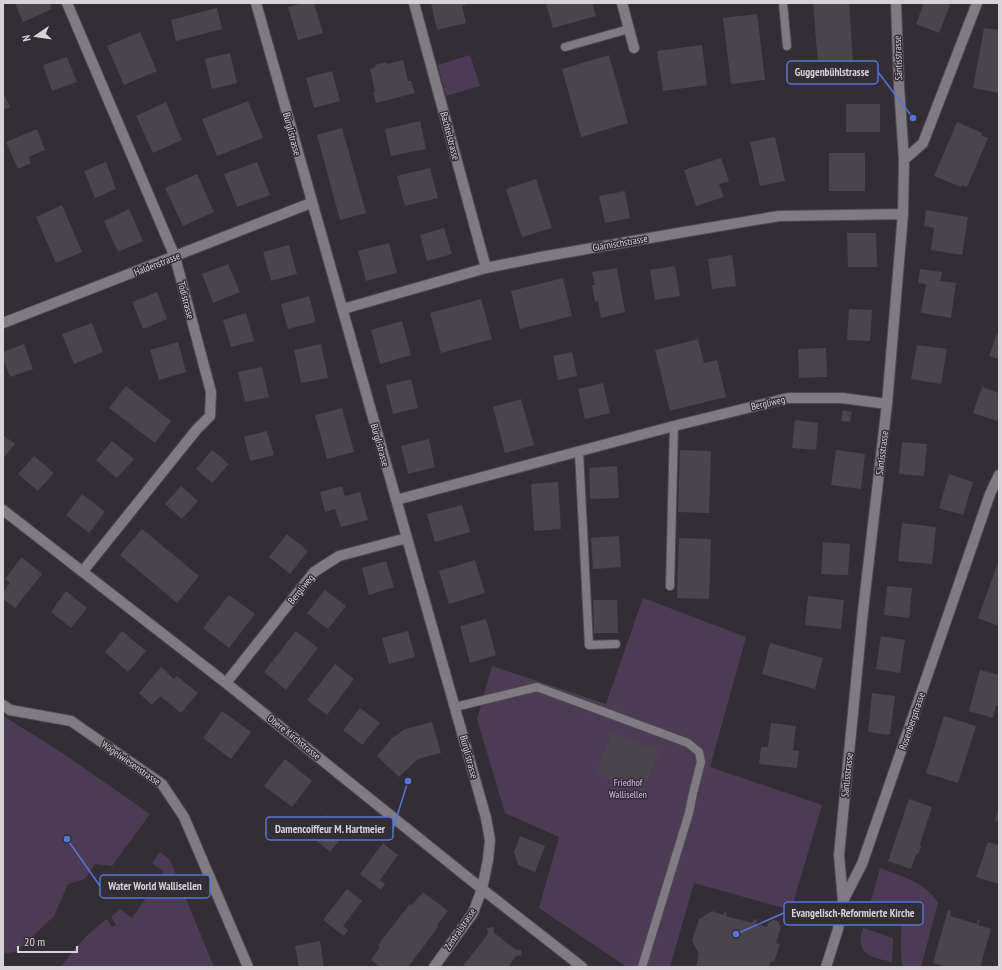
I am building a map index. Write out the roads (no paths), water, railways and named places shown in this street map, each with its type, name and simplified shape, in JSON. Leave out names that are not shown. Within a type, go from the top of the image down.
[{"type":"street","name":"Tödistrasse","points":[[67,3],[175,257],[211,392],[210,416],[197,429],[83,571]]},
{"type":"street","name":"Bürglistrasse","points":[[256,3],[311,203],[343,309],[363,387],[486,818],[490,840],[488,860],[482,889]]},
{"type":"street","name":"Bachtelstrasse","points":[[414,3],[486,268]]},
{"type":"street","points":[[622,3],[634,48]]},
{"type":"street","name":"Säntisstrasse","points":[[843,901],[839,856],[863,611],[888,404],[903,214],[904,160],[900,112],[896,3]]},
{"type":"street","points":[[904,160],[923,143],[977,3]]},
{"type":"street","name":"Haldenstrasse","points":[[3,323],[311,203]]},
{"type":"street","name":"Glärnischstrasse","points":[[343,309],[486,268],[779,216],[903,214]]},
{"type":"street","name":"Bergliweg","points":[[396,500],[674,426],[788,398],[842,398],[888,404]]},
{"type":"street","name":"Rosenbergstrasse","points":[[828,967],[838,929],[843,901],[862,864],[990,494],[999,475]]},
{"type":"street","name":"Obere Kirchstrasse","points":[[3,510],[226,683],[482,889],[582,967]]},
{"type":"street","name":"Bergliweg","points":[[226,683],[314,572],[339,556],[407,538]]},
{"type":"street","name":"Wägelwiesenstrasse","points":[[3,705],[10,710],[71,721],[162,784],[184,818],[248,967]]},
{"type":"street","name":"Zentralstrasse","points":[[434,967],[473,913],[482,889]]},
{"type":"lane","points":[[783,3],[787,46]]},
{"type":"lane","points":[[565,47],[629,29]]},
{"type":"lane","points":[[670,586],[674,426]]},
{"type":"lane","points":[[579,452],[589,645],[616,644]]},
{"type":"lane","points":[[455,707],[537,687],[688,743],[699,752],[701,762],[692,793],[689,813],[642,967]]},
{"type":"place","name":"Guggenbühlstrasse","points":[[913,118]]},
{"type":"place","name":"Damencoiffeur M. Hartmeier","points":[[408,781]]},
{"type":"place","name":"Water World Wallisellen","points":[[67,839]]},
{"type":"place","name":"Evangelisch-Reformierte Kirche","points":[[736,934]]},
{"type":"park label","name":"Friedhof Wallisellen","points":[[628,788]]}]
